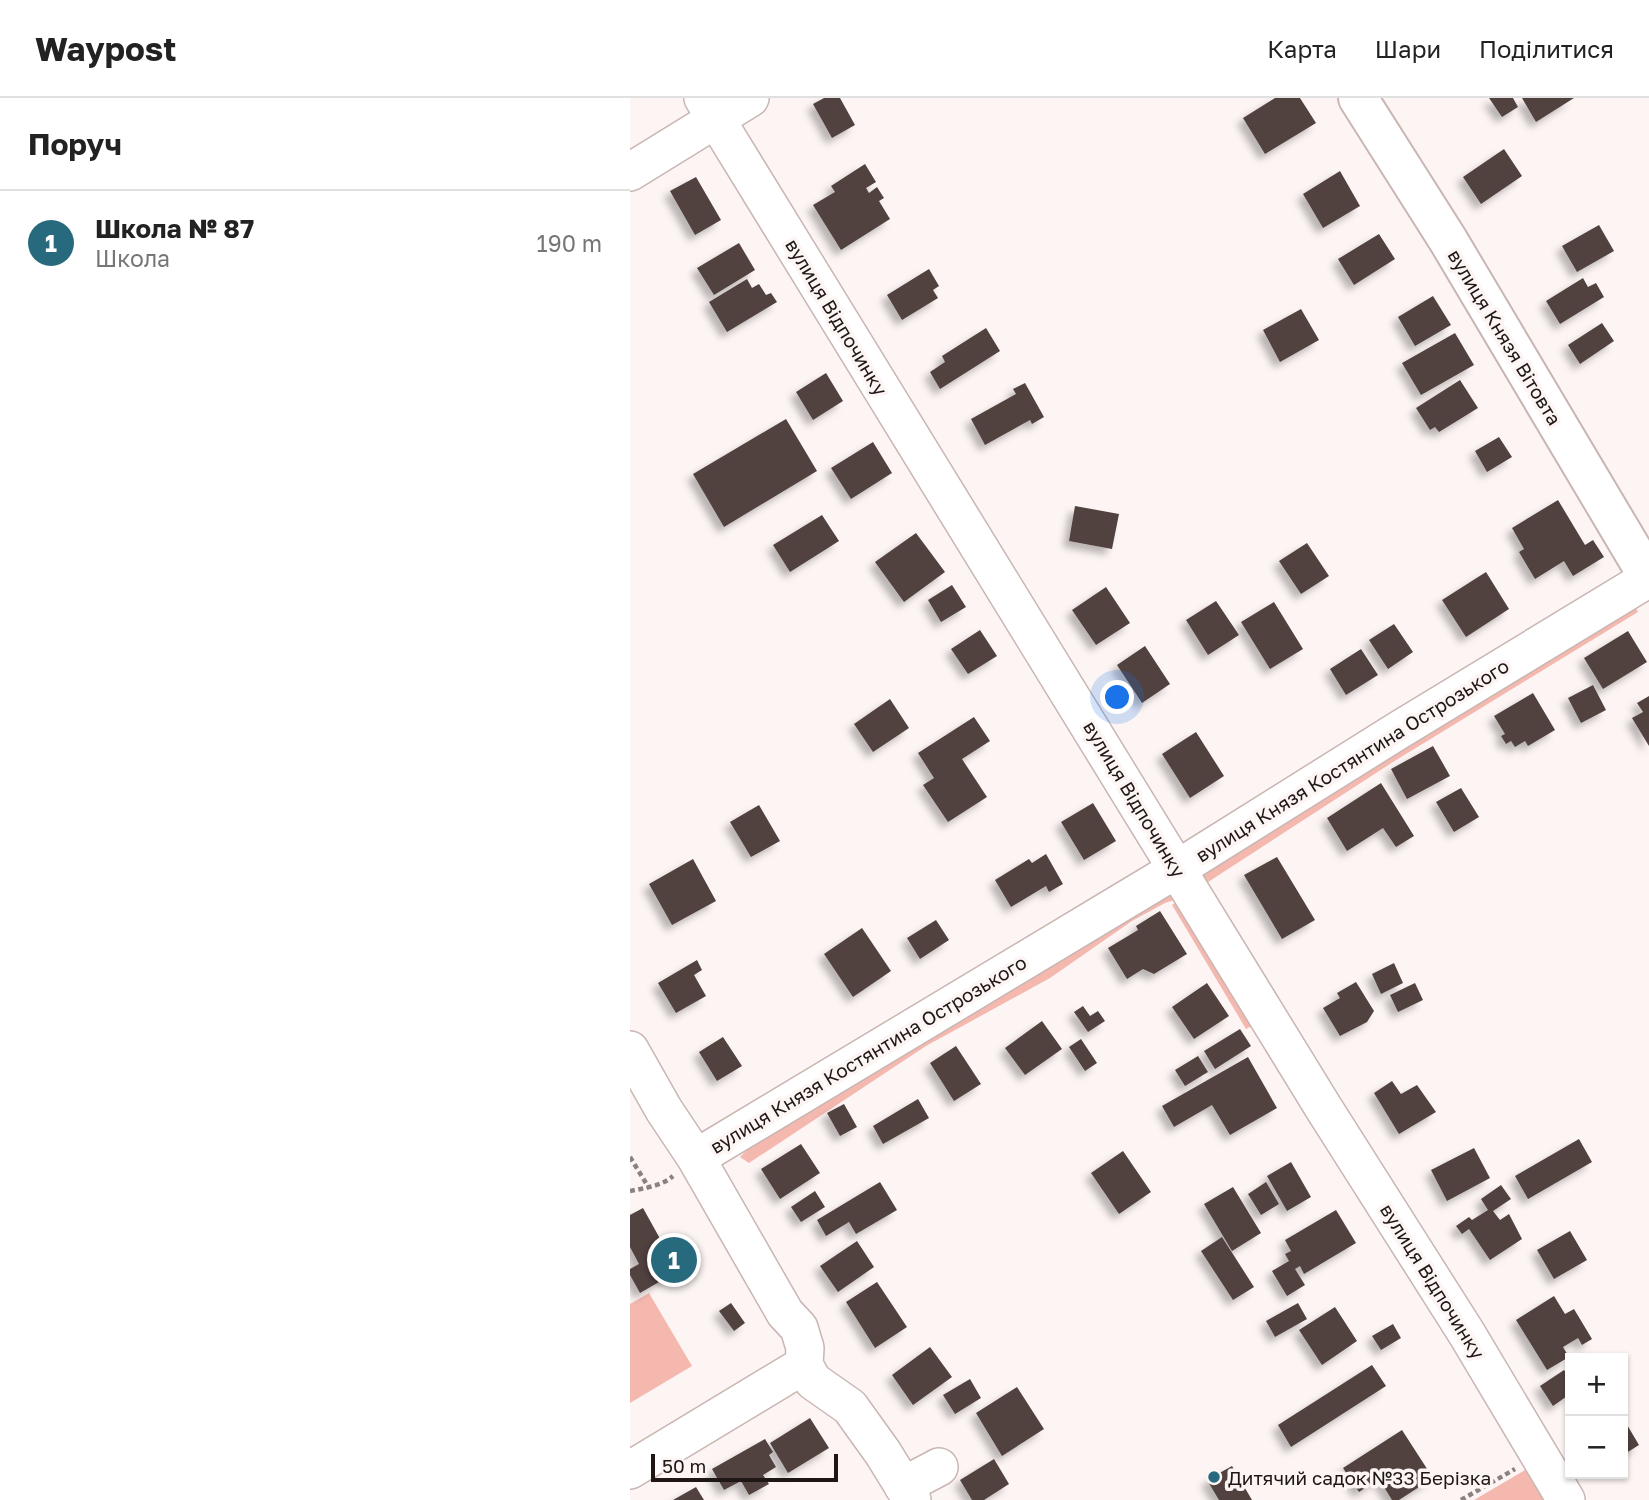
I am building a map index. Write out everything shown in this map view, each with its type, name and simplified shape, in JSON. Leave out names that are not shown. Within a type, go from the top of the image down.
[{"type":"main road","name":"вулиця Князя Вітовта","points":[[1359,98],[1455,252],[1649,578]]},
{"type":"street","points":[[630,172],[710,108],[750,98]]},
{"type":"street","name":"вулиця Відпочинку","points":[[710,108],[1177,869],[1259,1031],[1467,1334],[1566,1500]]},
{"type":"street","name":"вулиця Князя Костянтина Острозького","points":[[696,1158],[1177,869],[1387,737],[1649,578]]},
{"type":"street","points":[[630,1050],[785,1313],[799,1328],[805,1348],[804,1365],[813,1381],[850,1407],[908,1493],[939,1467]]},
{"type":"street","points":[[630,1470],[804,1365]]},
{"type":"path","points":[[630,1157],[649,1188]]},
{"type":"path","points":[[630,1191],[668,1181],[696,1158]]},
{"type":"path","points":[[1461,1500],[1539,1454]]},
{"type":"shaded area","points":[[1629,594],[1638,612],[1393,762],[1205,884],[1196,865]]},
{"type":"shaded area","points":[[1175,878],[1263,1020],[1246,1029],[1172,905],[1183,897],[1165,903],[1132,921],[1050,978],[926,1046],[749,1163],[740,1157],[769,1128]]},
{"type":"shaded area","points":[[649,1293],[692,1366],[630,1403],[630,1304]]},
{"type":"shaded area","points":[[1527,1469],[1546,1500],[1474,1500]]},
{"type":"building","points":[[824,98],[840,98],[855,125],[832,138],[813,104]]},
{"type":"building","points":[[1275,98],[1300,98],[1316,123],[1265,154],[1243,118]]},
{"type":"building","points":[[1489,98],[1513,98],[1518,107],[1502,117]]},
{"type":"building","points":[[1522,98],[1574,98],[1536,122]]},
{"type":"building","points":[[1504,149],[1522,176],[1481,204],[1463,177]]},
{"type":"building","points":[[865,164],[876,182],[866,188],[869,193],[877,187],[884,198],[879,201],[890,219],[841,250],[813,205],[835,192],[831,186]]},
{"type":"building","points":[[1340,171],[1360,206],[1323,228],[1303,194]]},
{"type":"building","points":[[696,177],[721,220],[695,235],[670,191]]},
{"type":"building","points":[[1599,225],[1614,251],[1577,272],[1562,246]]},
{"type":"building","points":[[1379,234],[1395,259],[1354,285],[1338,259]]},
{"type":"building","points":[[739,243],[755,270],[714,295],[697,268]]},
{"type":"building","points":[[929,269],[939,286],[933,290],[938,298],[902,320],[887,295]]},
{"type":"building","points":[[1583,278],[1588,287],[1596,283],[1604,297],[1560,324],[1546,301]]},
{"type":"building","points":[[747,279],[752,288],[759,284],[766,295],[771,293],[777,302],[727,332],[709,302]]},
{"type":"building","points":[[1433,296],[1451,325],[1415,346],[1398,317]]},
{"type":"building","points":[[1301,309],[1319,340],[1280,362],[1263,330]]},
{"type":"building","points":[[1602,323],[1614,341],[1580,364],[1568,345]]},
{"type":"building","points":[[986,328],[1000,351],[940,389],[930,372],[945,362],[942,356]]},
{"type":"building","points":[[1455,333],[1474,365],[1421,395],[1402,363]]},
{"type":"building","points":[[826,373],[843,401],[813,420],[796,392]]},
{"type":"building","points":[[1460,380],[1478,408],[1439,432],[1435,427],[1430,430],[1416,408]]},
{"type":"building","points":[[1025,383],[1044,417],[1032,424],[1030,420],[985,445],[971,419],[1016,394],[1013,389]]},
{"type":"building","points":[[786,419],[817,471],[724,527],[693,474]]},
{"type":"building","points":[[1499,437],[1512,457],[1487,472],[1475,451]]},
{"type":"building","points":[[873,442],[892,473],[851,499],[831,468]]},
{"type":"building","points":[[1558,500],[1585,545],[1593,540],[1604,557],[1573,576],[1564,561],[1535,579],[1519,552],[1524,549],[1512,528]]},
{"type":"building","points":[[1075,506],[1119,514],[1112,549],[1069,541]]},
{"type":"building","points":[[822,515],[839,541],[790,572],[773,545]]},
{"type":"building","points":[[916,533],[945,572],[904,602],[875,562]]},
{"type":"building","points":[[1307,543],[1329,576],[1301,594],[1279,561]]},
{"type":"building","points":[[1486,572],[1509,609],[1466,637],[1442,600]]},
{"type":"building","points":[[952,585],[966,607],[941,622],[928,600]]},
{"type":"building","points":[[1106,587],[1130,623],[1096,645],[1072,610]]},
{"type":"building","points":[[1216,601],[1239,635],[1208,655],[1186,620]]},
{"type":"building","points":[[1274,602],[1303,649],[1270,669],[1241,622]]},
{"type":"building","points":[[1394,624],[1413,652],[1388,669],[1369,640]]},
{"type":"building","points":[[980,630],[997,656],[968,674],[951,649]]},
{"type":"building","points":[[1628,631],[1647,662],[1603,689],[1584,658]]},
{"type":"building","points":[[1145,646],[1170,684],[1142,703],[1117,665]]},
{"type":"building","points":[[1361,649],[1378,675],[1346,695],[1330,669]]},
{"type":"building","points":[[1593,685],[1606,710],[1581,723],[1568,698]]},
{"type":"building","points":[[1533,693],[1555,730],[1528,746],[1525,741],[1515,747],[1511,741],[1506,744],[1501,736],[1505,734],[1494,716]]},
{"type":"building","points":[[1649,696],[1649,746],[1632,718],[1643,712],[1637,703]]},
{"type":"building","points":[[890,699],[909,728],[873,752],[854,724]]},
{"type":"building","points":[[974,717],[990,741],[962,759],[987,797],[948,822],[923,785],[934,778],[918,753]]},
{"type":"building","points":[[1196,732],[1224,776],[1190,798],[1162,754]]},
{"type":"building","points":[[1433,746],[1450,776],[1407,799],[1391,769]]},
{"type":"building","points":[[1381,783],[1414,836],[1396,847],[1383,828],[1347,851],[1327,818]]},
{"type":"building","points":[[1461,788],[1479,817],[1454,832],[1436,802]]},
{"type":"building","points":[[1093,803],[1116,841],[1084,860],[1061,822]]},
{"type":"building","points":[[759,805],[780,841],[751,857],[730,822]]},
{"type":"building","points":[[1046,854],[1063,884],[1049,892],[1046,886],[1011,907],[995,880],[1029,859],[1032,863]]},
{"type":"building","points":[[1277,857],[1315,920],[1282,939],[1244,875]]},
{"type":"building","points":[[693,859],[716,901],[672,925],[649,884]]},
{"type":"building","points":[[1160,911],[1187,954],[1154,974],[1143,969],[1127,979],[1108,948],[1138,930],[1136,926]]},
{"type":"building","points":[[936,920],[949,940],[920,959],[907,938]]},
{"type":"building","points":[[862,928],[891,971],[853,997],[824,954]]},
{"type":"building","points":[[697,960],[702,970],[694,975],[706,996],[676,1013],[658,983]]},
{"type":"building","points":[[1394,963],[1403,983],[1381,994],[1372,974]]},
{"type":"building","points":[[1356,982],[1374,1011],[1367,1022],[1340,1036],[1323,1008],[1340,998],[1337,993]]},
{"type":"building","points":[[1207,983],[1229,1016],[1194,1039],[1172,1007]]},
{"type":"building","points":[[1415,983],[1423,1000],[1398,1012],[1390,995]]},
{"type":"building","points":[[1083,1006],[1090,1016],[1098,1011],[1105,1021],[1088,1032],[1074,1012]]},
{"type":"building","points":[[1042,1021],[1062,1049],[1025,1075],[1005,1048]]},
{"type":"building","points":[[1240,1029],[1251,1046],[1215,1069],[1204,1051]]},
{"type":"building","points":[[723,1037],[742,1066],[717,1081],[699,1052]]},
{"type":"building","points":[[1081,1039],[1097,1063],[1085,1071],[1069,1047]]},
{"type":"building","points":[[956,1046],[981,1084],[954,1101],[930,1063]]},
{"type":"building","points":[[1198,1056],[1208,1072],[1185,1086],[1175,1070]]},
{"type":"building","points":[[1248,1057],[1277,1108],[1230,1135],[1212,1105],[1174,1127],[1162,1106]]},
{"type":"building","points":[[1392,1081],[1401,1094],[1417,1085],[1436,1112],[1399,1134],[1374,1093]]},
{"type":"building","points":[[918,1099],[929,1118],[883,1144],[873,1126]]},
{"type":"building","points":[[844,1104],[857,1127],[840,1136],[827,1113]]},
{"type":"building","points":[[1579,1139],[1592,1162],[1528,1199],[1515,1176]]},
{"type":"building","points":[[801,1144],[820,1173],[780,1199],[761,1169]]},
{"type":"building","points":[[1474,1148],[1490,1178],[1447,1201],[1431,1170]]},
{"type":"building","points":[[1123,1151],[1151,1192],[1119,1214],[1091,1173]]},
{"type":"building","points":[[1291,1162],[1311,1197],[1287,1211],[1267,1176]]},
{"type":"building","points":[[880,1182],[897,1210],[856,1234],[849,1222],[826,1236],[817,1220]]},
{"type":"building","points":[[1266,1182],[1279,1204],[1261,1215],[1248,1194]]},
{"type":"building","points":[[1501,1185],[1511,1199],[1493,1211],[1500,1220],[1509,1214],[1522,1239],[1490,1260],[1469,1229],[1462,1234],[1456,1226],[1469,1217],[1472,1220],[1488,1210],[1481,1199]]},
{"type":"building","points":[[1233,1187],[1261,1233],[1232,1251],[1204,1204]]},
{"type":"building","points":[[815,1191],[825,1207],[801,1222],[791,1207]]},
{"type":"building","points":[[643,1208],[678,1271],[640,1293],[630,1275],[630,1269],[639,1264],[630,1247],[630,1215]]},
{"type":"building","points":[[1336,1210],[1356,1243],[1304,1274],[1300,1266],[1295,1269],[1305,1285],[1287,1296],[1272,1271],[1289,1261],[1285,1254],[1291,1251],[1285,1240]]},
{"type":"building","points":[[1570,1231],[1587,1260],[1554,1279],[1537,1250]]},
{"type":"building","points":[[1222,1237],[1254,1287],[1233,1300],[1201,1251]]},
{"type":"building","points":[[857,1241],[874,1267],[838,1292],[820,1266]]},
{"type":"building","points":[[877,1282],[907,1327],[875,1348],[846,1302]]},
{"type":"building","points":[[1554,1296],[1565,1314],[1574,1309],[1592,1339],[1582,1345],[1578,1338],[1563,1347],[1567,1353],[1565,1359],[1547,1370],[1516,1320]]},
{"type":"building","points":[[731,1303],[745,1323],[734,1331],[719,1311]]},
{"type":"building","points":[[1298,1303],[1307,1319],[1275,1337],[1266,1321]]},
{"type":"building","points":[[1335,1307],[1357,1341],[1322,1365],[1299,1330]]},
{"type":"building","points":[[1393,1324],[1401,1338],[1381,1350],[1372,1336]]},
{"type":"building","points":[[930,1347],[952,1377],[913,1405],[892,1375]]},
{"type":"building","points":[[1372,1365],[1386,1386],[1291,1447],[1278,1425]]},
{"type":"building","points":[[1565,1371],[1565,1398],[1553,1406],[1540,1386]]},
{"type":"building","points":[[970,1379],[981,1398],[955,1414],[943,1395]]},
{"type":"building","points":[[1017,1387],[1044,1429],[1002,1456],[976,1413]]},
{"type":"building","points":[[810,1418],[829,1448],[788,1473],[770,1443]]},
{"type":"building","points":[[1628,1426],[1639,1445],[1628,1452]]},
{"type":"building","points":[[1402,1430],[1433,1478],[1399,1500],[1392,1500],[1379,1479],[1359,1492],[1343,1468]]},
{"type":"building","points":[[765,1439],[773,1452],[769,1455],[776,1467],[763,1475],[769,1484],[749,1495],[741,1481],[724,1490],[712,1469]]},
{"type":"building","points":[[994,1459],[1009,1484],[984,1500],[972,1500],[960,1480]]},
{"type":"building","points":[[1232,1466],[1252,1500],[1219,1500],[1207,1480]]},
{"type":"building","points":[[696,1487],[704,1500],[673,1500]]},
{"type":"place","name":"Школа № 87","points":[[674,1260]]},
{"type":"place","name":"Дитячий садок №33 Берізка","points":[[1214,1477]]}]
